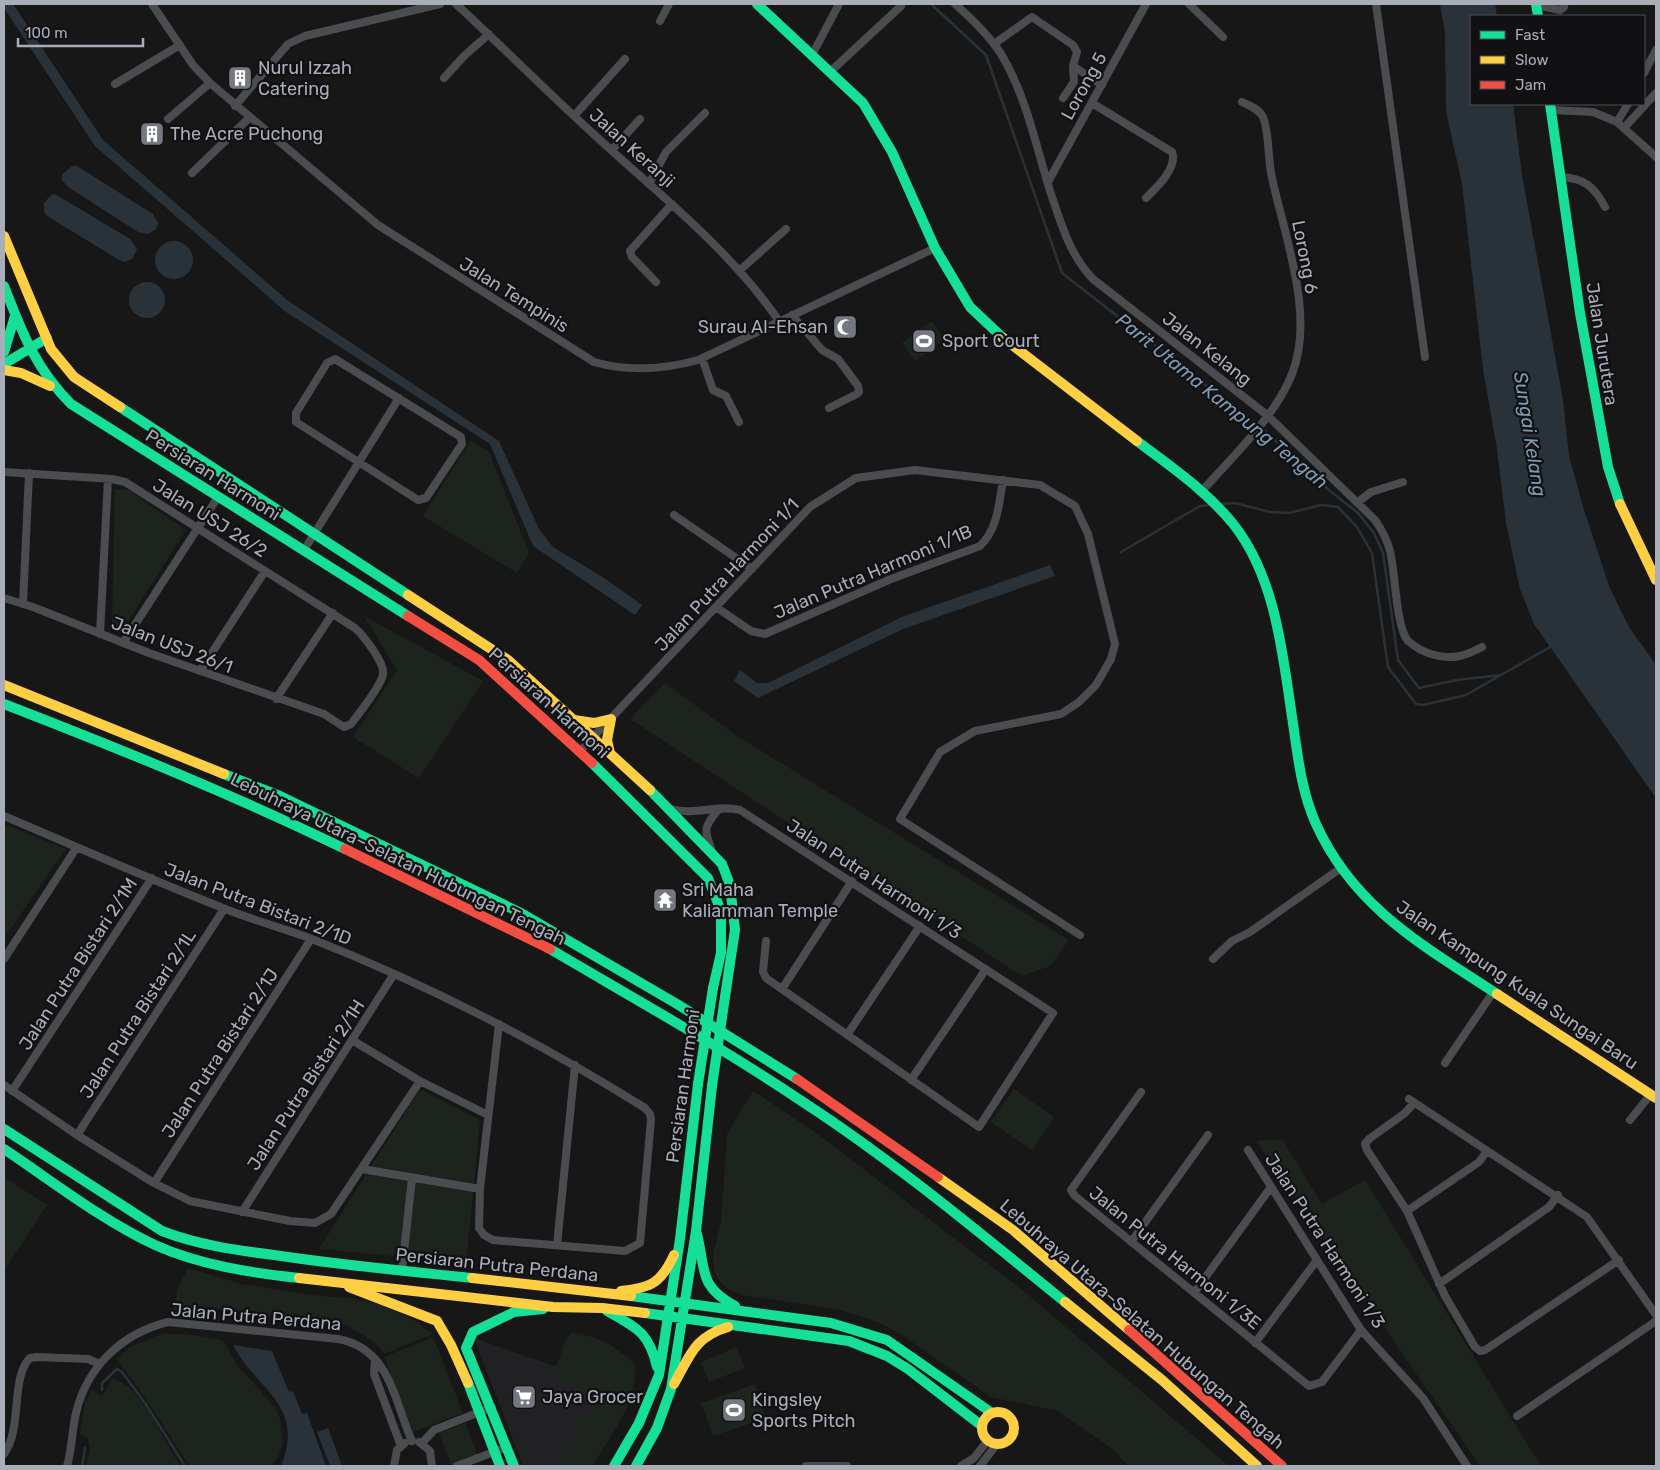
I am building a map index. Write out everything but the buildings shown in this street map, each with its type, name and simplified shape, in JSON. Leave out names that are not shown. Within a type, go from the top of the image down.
[{"type":"main road","name":"Jalan Kampung Kuala Sungai Baru","points":[[757,4],[863,104],[892,152],[935,248],[970,307],[992,327],[1202,490],[1215,503],[1253,555],[1278,623],[1306,794],[1316,825],[1341,868],[1361,894],[1402,931],[1654,1096]]},
{"type":"main road","name":"Jalan Jurutera","points":[[1550,107],[1580,312],[1608,466],[1616,495],[1656,580]]},
{"type":"main road","name":"Persiaran Harmoni","points":[[4,236],[47,338],[64,367],[86,386],[508,660],[669,808],[722,864],[730,885],[736,930],[712,1086],[696,1231],[671,1389]]},
{"type":"main road","name":"Persiaran Harmoni","points":[[4,286],[28,349],[38,368],[53,388],[82,412],[479,660],[580,751],[708,878],[721,911],[722,953],[713,988],[698,1084],[680,1240],[658,1375]]},
{"type":"main road","points":[[4,352],[15,316]]},
{"type":"main road","points":[[4,364],[47,338]]},
{"type":"main road","points":[[4,370],[21,373],[53,388]]},
{"type":"main road","name":"Lebuhraya Utara–Selatan Hubungan Tengah","points":[[4,685],[280,796],[521,913],[686,1009],[811,1088],[1012,1230],[1056,1266],[1282,1466]]},
{"type":"main road","name":"Lebuhraya Utara–Selatan Hubungan Tengah","points":[[4,704],[133,754],[265,810],[529,937],[667,1017],[804,1102],[944,1204],[1162,1380],[1257,1466]]},
{"type":"main road","points":[[571,718],[585,723],[611,719],[607,740],[610,754]]},
{"type":"main road","name":"Persiaran Putra Perdana","points":[[4,1129],[162,1231],[185,1240],[298,1259],[605,1293],[831,1323],[887,1340],[918,1359],[992,1413]]},
{"type":"main road","name":"Persiaran Putra Perdana","points":[[4,1149],[127,1230],[156,1245],[186,1256],[262,1274],[553,1307],[602,1308],[815,1335],[862,1346],[898,1362],[982,1426]]},
{"type":"main road","points":[[696,1231],[702,1252],[705,1282],[719,1298],[743,1310]]},
{"type":"main road","points":[[605,1293],[646,1288],[658,1283],[664,1276],[680,1240]]},
{"type":"main road","points":[[337,1282],[437,1321],[451,1345],[480,1412],[500,1466]]},
{"type":"main road","points":[[514,1466],[466,1348],[469,1337],[473,1332],[514,1312],[553,1307]]},
{"type":"main road","points":[[602,1308],[642,1330],[654,1350],[658,1375],[639,1423],[613,1466]]},
{"type":"main road","points":[[636,1466],[657,1428],[671,1389],[687,1364],[696,1343],[715,1330],[737,1325]]},
{"type":"main road","points":[[998,1412],[1008,1415],[1014,1423],[1012,1437],[1006,1442],[993,1442],[982,1426],[986,1418],[992,1413],[998,1412]]},
{"type":"street","name":"Jalan Tempinis","points":[[152,4],[180,45],[210,83],[357,210],[398,239],[594,362],[623,369],[655,369],[671,367],[702,358],[935,248]]},
{"type":"street","points":[[235,106],[288,44],[306,36],[440,4]]},
{"type":"street","name":"Jalan Keranji","points":[[456,4],[574,116],[707,236],[763,297],[779,321]]},
{"type":"street","points":[[660,21],[669,4]]},
{"type":"street","points":[[812,55],[839,4]]},
{"type":"street","name":"Jalan Kelang","points":[[955,4],[994,44],[1022,101],[1070,248],[1079,265],[1120,301],[1265,418],[1358,502],[1384,532],[1390,551],[1401,626],[1408,640],[1427,652],[1448,659],[1464,657],[1482,648]]},
{"type":"street","name":"Lorong 5","points":[[1048,182],[1146,4]]},
{"type":"street","points":[[1189,4],[1223,37]]},
{"type":"street","points":[[1376,4],[1425,357]]},
{"type":"street","points":[[1536,4],[1560,10],[1564,7]]},
{"type":"street","points":[[830,72],[901,6]]},
{"type":"street","points":[[994,44],[1032,17],[1076,48],[1073,66],[1074,82],[1063,98]]},
{"type":"street","points":[[444,78],[464,56],[489,34]]},
{"type":"street","points":[[114,84],[180,45]]},
{"type":"street","points":[[1645,71],[1656,50]]},
{"type":"street","points":[[574,116],[625,58]]},
{"type":"street","points":[[1073,66],[1102,85]]},
{"type":"street","points":[[168,119],[210,83]]},
{"type":"street","points":[[1624,128],[1656,93]]},
{"type":"street","name":"Lorong 6","points":[[1202,490],[1253,433],[1284,390],[1297,358],[1300,334],[1299,305],[1284,224],[1272,175],[1263,116],[1256,108],[1242,102]]},
{"type":"street","points":[[1092,103],[1172,152],[1174,160],[1172,166],[1146,198]]},
{"type":"street","points":[[1617,122],[1627,105]]},
{"type":"street","points":[[1550,107],[1593,112],[1617,122],[1656,157]]},
{"type":"street","points":[[649,184],[666,152],[705,113]]},
{"type":"street","points":[[192,172],[249,118]]},
{"type":"street","points":[[612,150],[640,118]]},
{"type":"street","points":[[1560,177],[1576,178],[1592,187],[1605,207]]},
{"type":"street","points":[[656,282],[632,257],[630,251],[672,204]]},
{"type":"street","points":[[740,271],[786,229]]},
{"type":"street","points":[[792,315],[822,350],[838,359],[858,386],[859,392],[857,394],[829,408]]},
{"type":"street","points":[[702,358],[713,390],[726,396],[740,422]]},
{"type":"street","points":[[335,359],[456,433],[460,437],[462,444],[429,495],[423,500],[418,500],[358,463],[296,422],[296,413],[306,396],[327,363],[335,359]]},
{"type":"street","points":[[304,550],[399,398]]},
{"type":"street","name":"Jalan Putra Harmoni 1/1","points":[[580,751],[810,507],[856,478],[915,470],[1040,485],[1075,506],[1088,534],[1115,644],[1111,659],[1096,685],[1079,702],[1061,714],[975,731],[940,752],[900,819],[1080,935]]},
{"type":"street","name":"Jalan USJ 26/2","points":[[4,472],[108,478],[125,482],[362,634],[382,666],[383,677],[352,724],[344,727],[330,718]]},
{"type":"street","points":[[23,604],[29,473]]},
{"type":"street","points":[[100,634],[108,478]]},
{"type":"street","name":"Jalan Putra Harmoni 1/1B","points":[[716,608],[751,630],[765,634],[891,579],[980,546],[990,537],[995,523],[1003,480]]},
{"type":"street","points":[[1358,502],[1371,492],[1403,482]]},
{"type":"street","points":[[123,643],[218,497]]},
{"type":"street","points":[[674,515],[752,569]]},
{"type":"street","points":[[200,671],[266,571]]},
{"type":"street","name":"Jalan USJ 26/1","points":[[4,598],[330,718]]},
{"type":"street","points":[[276,699],[333,614]]},
{"type":"street","name":"Jalan Putra Harmoni 1/3","points":[[669,808],[694,813],[728,807],[740,810],[1053,1013],[979,1127],[911,1080]]},
{"type":"street","name":"Persiaran Harmoni","points":[[714,856],[706,836],[706,827],[719,809]]},
{"type":"street","name":"Jalan Putra Bistari 2/1D","points":[[4,816],[224,909],[311,939],[394,974],[499,1024],[576,1065],[645,1108],[650,1114],[640,1243],[625,1251],[557,1245]]},
{"type":"street","points":[[4,959],[77,847]]},
{"type":"street","points":[[1213,959],[1232,941],[1288,906],[1341,868]]},
{"type":"street","name":"Jalan Putra Bistari 2/1M","points":[[12,1091],[152,878]]},
{"type":"street","points":[[782,989],[852,881]]},
{"type":"street","name":"Jalan Putra Bistari 2/1L","points":[[77,1135],[224,909]]},
{"type":"street","points":[[847,1035],[920,926]]},
{"type":"street","name":"Jalan Putra Bistari 2/1J","points":[[154,1183],[311,939]]},
{"type":"street","points":[[766,940],[763,972],[766,978],[911,1080],[986,969]]},
{"type":"street","name":"Jalan Putra Bistari 2/1H","points":[[242,1212],[394,974]]},
{"type":"street","points":[[1445,1063],[1494,991]]},
{"type":"street","points":[[499,1024],[480,1189],[479,1228],[484,1235],[492,1240],[557,1245],[576,1065]]},
{"type":"street","points":[[352,1040],[420,1081],[488,1115]]},
{"type":"street","points":[[4,1085],[77,1135],[154,1183],[190,1201],[290,1221],[315,1223],[331,1214],[420,1081]]},
{"type":"street","name":"Jalan Putra Harmoni 1/3E","points":[[1141,1092],[1071,1190],[1075,1196],[1309,1386],[1322,1382],[1361,1330]]},
{"type":"street","points":[[1630,1120],[1654,1096]]},
{"type":"street","points":[[1618,1260],[1485,1350],[1480,1350],[1476,1347],[1439,1284],[1407,1211],[1365,1144],[1405,1113],[1411,1101],[1558,1195],[1588,1217],[1618,1260],[1656,1315]]},
{"type":"street","points":[[1131,1242],[1208,1136]]},
{"type":"street","name":"Jalan Putra Harmoni 1/3","points":[[1248,1150],[1361,1330],[1423,1398],[1467,1466]]},
{"type":"street","points":[[1407,1211],[1479,1162],[1487,1151]]},
{"type":"street","points":[[362,1169],[480,1189]]},
{"type":"street","points":[[402,1270],[412,1178]]},
{"type":"street","points":[[1194,1293],[1271,1187]]},
{"type":"street","points":[[1439,1284],[1549,1207],[1558,1195]]},
{"type":"street","points":[[1255,1343],[1317,1260]]},
{"type":"street","points":[[1517,1416],[1656,1321]]},
{"type":"street","name":"Jalan Putra Perdana","points":[[67,1466],[80,1400],[100,1364],[130,1337],[151,1327],[168,1322],[348,1340],[365,1348],[385,1370],[412,1441]]},
{"type":"street","points":[[4,1454],[12,1443],[22,1370],[30,1358],[37,1356],[88,1359],[100,1364]]},
{"type":"street","points":[[375,1359],[374,1374],[401,1446]]},
{"type":"street","points":[[422,1444],[434,1430],[492,1408]]},
{"type":"street","points":[[394,1466],[394,1456],[401,1446],[412,1441],[422,1444],[430,1451],[432,1466]]},
{"type":"street","points":[[961,1466],[993,1442]]},
{"type":"street","points":[[980,1466],[993,1442]]},
{"type":"street","points":[[458,1466],[507,1447]]},
{"type":"street","points":[[806,1466],[847,1466]]},
{"type":"shaded area","name":"Sport Court","points":[[932,321],[945,339],[915,361],[902,343]]},
{"type":"shaded area","points":[[471,440],[489,452],[529,553],[517,573],[423,516]]},
{"type":"shaded area","points":[[115,489],[128,490],[186,530],[126,624],[112,626]]},
{"type":"shaded area","points":[[364,616],[483,681],[419,778],[353,737],[397,670]]},
{"type":"shaded area","points":[[665,683],[737,736],[1069,940],[1050,966],[1022,976],[630,719]]},
{"type":"shaded area","points":[[4,824],[66,849],[4,938]]},
{"type":"shaded area","points":[[420,1089],[480,1120],[466,1263],[319,1249]]},
{"type":"shaded area","points":[[1014,1089],[1054,1117],[1032,1150],[991,1122]]},
{"type":"shaded area","points":[[753,1091],[812,1130],[1020,1288],[1229,1466],[1128,1466],[1113,1449],[1057,1411],[991,1397],[902,1335],[878,1322],[841,1310],[743,1295],[731,1291],[720,1282],[714,1270],[713,1255],[721,1222],[727,1134]]},
{"type":"shaded area","points":[[1282,1139],[1322,1204],[1365,1180],[1541,1466],[1480,1466],[1256,1141]]},
{"type":"shaded area","points":[[4,1177],[47,1205],[4,1271]]},
{"type":"shaded area","points":[[188,1268],[241,1284],[320,1296],[352,1298],[382,1305],[414,1320],[433,1334],[384,1354],[375,1343],[348,1326],[198,1306],[173,1311],[178,1287]]},
{"type":"shaded area","points":[[572,1332],[606,1343],[620,1351],[635,1364],[635,1379],[628,1405],[615,1430],[592,1466],[557,1466],[555,1462],[567,1457],[564,1449],[577,1444],[576,1440],[583,1438],[576,1420],[591,1414],[590,1397],[571,1380],[561,1384],[557,1375],[550,1368],[557,1365],[565,1341]]},
{"type":"shaded area","points":[[161,1334],[185,1334],[223,1340],[238,1366],[276,1409],[281,1423],[282,1440],[279,1455],[275,1461],[269,1466],[189,1466],[152,1408],[117,1359],[130,1347]]},
{"type":"shaded area","points":[[433,1337],[463,1413],[413,1432],[384,1357]]},
{"type":"shaded area","points":[[474,1338],[560,1368],[602,1398],[597,1424],[568,1466],[523,1466]]},
{"type":"shaded area","points":[[736,1347],[745,1368],[709,1382],[701,1362]]},
{"type":"shaded area","points":[[113,1378],[124,1383],[143,1403],[181,1466],[86,1466],[90,1448],[87,1437],[80,1434],[85,1402],[91,1390],[102,1396]]},
{"type":"shaded area","name":"Kingsley Sports Pitch","points":[[755,1384],[766,1418],[713,1436],[701,1403]]},
{"type":"shaded area","points":[[465,1423],[478,1456],[452,1466],[439,1433]]},
{"type":"water","points":[[4,4],[13,4],[103,140],[287,300],[499,441],[539,529],[553,547],[604,578],[642,605],[635,615],[533,546],[490,444],[286,312],[95,146],[4,8]]},
{"type":"water","name":"Sungai Kelang","points":[[1440,4],[1495,4],[1497,15],[1470,15],[1470,105],[1513,105],[1522,175],[1563,400],[1569,456],[1584,510],[1609,586],[1629,627],[1656,665],[1656,798],[1534,624],[1520,589],[1506,523],[1497,449],[1483,369],[1462,184],[1446,111],[1445,33]]},
{"type":"water","points":[[72,166],[77,166],[153,214],[158,223],[156,229],[148,234],[138,232],[68,187],[62,180],[62,175]]},
{"type":"water","points":[[55,194],[130,239],[137,249],[132,259],[125,262],[119,260],[47,216],[44,212],[44,203],[51,195]]},
{"type":"water","points":[[174,241],[187,247],[193,260],[187,273],[174,279],[161,273],[155,260],[161,247]]},
{"type":"water","points":[[147,282],[154,283],[160,287],[164,293],[164,307],[160,313],[154,317],[147,318],[140,317],[134,313],[130,307],[129,300],[130,293],[134,287],[140,283]]},
{"type":"water","points":[[1050,565],[1055,576],[903,629],[758,698],[734,681],[740,670],[757,683],[768,683],[904,616]]},
{"type":"water","points":[[233,1345],[272,1351],[289,1392],[293,1391],[302,1414],[307,1413],[326,1466],[281,1466],[287,1445],[287,1428],[283,1413]]},
{"type":"water","points":[[328,1428],[342,1466],[330,1466],[317,1432]]},
{"type":"waterway","name":"Parit Utama Kampung Tengah","points":[[931,4],[986,55],[1062,273],[1265,431],[1329,490],[1358,513],[1374,533],[1383,553],[1398,660],[1419,688],[1457,680],[1501,675],[1552,646]]},
{"type":"waterway","points":[[1220,504],[1235,503],[1270,512],[1289,513],[1321,505],[1338,507],[1357,527],[1372,553],[1388,667],[1416,704],[1423,705],[1466,695],[1499,676]]},
{"type":"waterway","points":[[1121,552],[1200,506],[1212,505]]},
{"type":"waterway","points":[[102,1390],[102,1383],[117,1369],[122,1372],[145,1403],[185,1466]]},
{"type":"waterway","points":[[82,1466],[85,1448]]},
{"type":"traffic: fast","points":[[757,4],[863,103],[892,152],[935,248],[970,307],[1003,338]]},
{"type":"traffic: fast","points":[[1536,4],[1538,15]]},
{"type":"traffic: fast","points":[[1550,105],[1580,313],[1608,467],[1620,504]]},
{"type":"traffic: fast","points":[[4,286],[31,349],[48,377],[71,404],[408,616]]},
{"type":"traffic: fast","points":[[4,352],[15,316]]},
{"type":"traffic: fast","points":[[4,364],[47,338]]},
{"type":"traffic: fast","points":[[120,407],[408,595]]},
{"type":"traffic: fast","points":[[1137,441],[1212,501],[1234,525],[1248,545],[1259,567],[1280,638],[1306,797],[1316,824],[1332,853],[1350,879],[1393,922],[1443,959],[1497,994]]},
{"type":"traffic: fast","points":[[4,704],[176,773],[345,849]]},
{"type":"traffic: fast","points":[[592,763],[708,878],[721,911],[721,953],[713,988]]},
{"type":"traffic: fast","points":[[224,774],[280,796],[521,913],[677,1004],[797,1079]]},
{"type":"traffic: fast","points":[[650,790],[722,864],[730,885],[735,930],[726,990]]},
{"type":"traffic: fast","points":[[550,949],[709,1043],[837,1125],[937,1199],[1065,1302]]},
{"type":"traffic: fast","points":[[698,1084],[713,988]]},
{"type":"traffic: fast","points":[[712,1086],[726,990]]},
{"type":"traffic: fast","points":[[614,1466],[639,1423],[659,1375],[680,1239],[698,1084]]},
{"type":"traffic: fast","points":[[636,1466],[657,1428],[671,1389],[696,1231],[712,1086]]},
{"type":"traffic: fast","points":[[4,1129],[162,1231],[176,1236],[245,1251],[348,1265],[472,1278]]},
{"type":"traffic: fast","points":[[4,1149],[97,1213],[155,1245],[208,1263],[263,1274],[299,1278]]},
{"type":"traffic: fast","points":[[697,1234],[703,1267],[709,1284],[723,1299],[735,1306]]},
{"type":"traffic: fast","points":[[631,1296],[831,1323],[887,1340],[992,1413]]},
{"type":"traffic: fast","points":[[514,1466],[466,1348],[473,1332],[514,1312],[543,1309]]},
{"type":"traffic: fast","points":[[607,1311],[634,1327],[646,1338],[657,1367]]},
{"type":"traffic: fast","points":[[645,1313],[849,1341],[887,1356],[908,1369],[982,1426]]},
{"type":"traffic: fast","points":[[468,1383],[500,1466]]},
{"type":"traffic: slow","points":[[4,236],[51,349],[74,377],[120,407]]},
{"type":"traffic: slow","points":[[1003,338],[1137,441]]},
{"type":"traffic: slow","points":[[4,370],[21,373],[50,386]]},
{"type":"traffic: slow","points":[[1620,504],[1656,580]]},
{"type":"traffic: slow","points":[[408,595],[508,660],[650,790]]},
{"type":"traffic: slow","points":[[4,685],[224,774]]},
{"type":"traffic: slow","points":[[574,720],[594,723],[611,719],[607,740],[610,753]]},
{"type":"traffic: slow","points":[[1497,994],[1656,1098]]},
{"type":"traffic: slow","points":[[938,1177],[1013,1230],[1129,1330]]},
{"type":"traffic: slow","points":[[621,1291],[648,1286],[654,1282],[664,1272],[674,1255]]},
{"type":"traffic: slow","points":[[299,1278],[553,1307],[602,1308],[645,1313]]},
{"type":"traffic: slow","points":[[472,1278],[631,1296]]},
{"type":"traffic: slow","points":[[349,1287],[437,1321],[451,1345],[468,1383]]},
{"type":"traffic: slow","points":[[1065,1302],[1162,1380],[1257,1466]]},
{"type":"traffic: slow","points":[[674,1384],[689,1356],[700,1342],[707,1336],[728,1327]]},
{"type":"traffic: slow","points":[[998,1412],[1004,1413],[1009,1417],[1013,1422],[1014,1428],[1013,1434],[1009,1439],[1004,1443],[998,1444],[992,1443],[987,1439],[983,1434],[982,1428],[983,1422],[987,1417],[992,1413],[998,1412]]},
{"type":"traffic: jam","points":[[408,616],[479,660],[592,763]]},
{"type":"traffic: jam","points":[[345,849],[550,949]]},
{"type":"traffic: jam","points":[[797,1079],[938,1177]]},
{"type":"traffic: jam","points":[[1129,1330],[1282,1466]]},
{"type":"place","name":"Nurul Izzah Catering","points":[[240,78]]},
{"type":"place","name":"The Acre Puchong","points":[[152,134]]},
{"type":"place","name":"Surau Al-Ehsan","points":[[845,327]]},
{"type":"place","name":"Sport Court","points":[[924,341]]},
{"type":"place","name":"Sri Maha Kaliamman Temple","points":[[665,900]]},
{"type":"place","name":"Jaya Grocer","points":[[524,1397]]},
{"type":"place","name":"Kingsley Sports Pitch","points":[[734,1410]]}]
